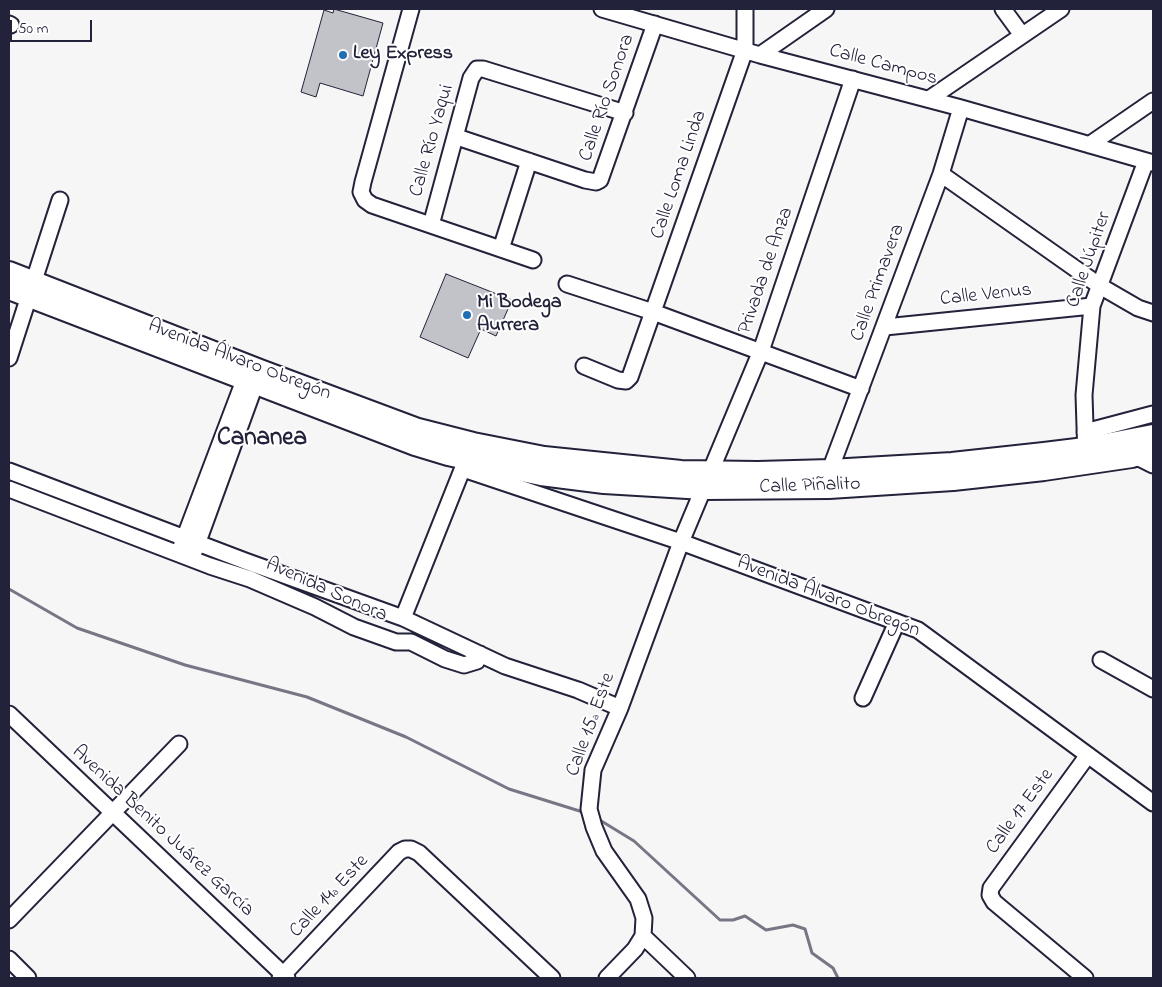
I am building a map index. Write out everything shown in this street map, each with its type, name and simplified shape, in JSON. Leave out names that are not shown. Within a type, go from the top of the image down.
[{"type":"main road","name":"Avenida Álvaro Obregón","points":[[9,272],[32,289],[252,375],[418,428],[467,457]]},
{"type":"main road","name":"Avenida Álvaro Obregón","points":[[9,289],[32,289]]},
{"type":"main road","name":"Calle Piñalito","points":[[1129,449],[1153,435]]},
{"type":"main road","name":"Calle Piñalito","points":[[467,457],[544,457],[708,480],[839,487],[953,480],[1086,448]]},
{"type":"main road","name":"Calle Piñalito","points":[[708,480],[952,463],[1086,448],[1153,451]]},
{"type":"street","points":[[411,9],[362,192],[365,200],[372,205],[533,260]]},
{"type":"street","name":"Calle Campos","points":[[602,9],[1150,162]]},
{"type":"street","name":"Calle Loma Linda","points":[[584,366],[626,381],[634,369],[653,312],[752,52],[745,9]]},
{"type":"street","points":[[752,52],[826,9]]},
{"type":"street","points":[[1003,9],[1022,35]]},
{"type":"street","points":[[929,99],[1061,9]]},
{"type":"street","name":"Calle Río Sonora","points":[[530,161],[596,182],[603,175],[655,24]]},
{"type":"street","name":"Calle Río Yaqui","points":[[430,225],[457,137],[472,78],[477,69],[483,69],[625,113]]},
{"type":"street","name":"Privada de Anza","points":[[708,480],[760,351],[852,80]]},
{"type":"street","points":[[1088,144],[1153,102]]},
{"type":"street","name":"Calle Primavera","points":[[830,470],[941,174],[961,108]]},
{"type":"street","points":[[457,137],[530,161],[501,249]]},
{"type":"street","name":"Calle Júpiter","points":[[1086,448],[1084,395],[1092,306],[1150,162]]},
{"type":"street","points":[[941,174],[1100,286],[1138,308],[1153,313]]},
{"type":"street","points":[[9,358],[60,200]]},
{"type":"street","points":[[567,284],[653,312],[861,389]]},
{"type":"street","name":"Calle Venus","points":[[885,327],[1092,306]]},
{"type":"street","points":[[185,556],[252,375]]},
{"type":"street","points":[[1086,448],[1153,414]]},
{"type":"street","points":[[1129,449],[1153,465]]},
{"type":"street","points":[[403,618],[467,457]]},
{"type":"street","name":"Avenida Álvaro Obregón","points":[[467,457],[681,542],[918,630],[1153,802]]},
{"type":"street","points":[[9,471],[191,540]]},
{"type":"street","name":"Calle 15ª Este","points":[[643,936],[642,908],[604,851],[594,827],[589,809],[592,770],[620,708],[681,542],[708,480]]},
{"type":"street","name":"Avenida Sonora","points":[[9,489],[250,579],[315,607],[354,627],[396,642],[411,642],[445,659],[464,665],[477,661],[480,654]]},
{"type":"street","name":"Avenida Sonora","points":[[191,540],[403,618],[505,666],[578,690],[620,708]]},
{"type":"street","points":[[863,698],[896,622]]},
{"type":"street","points":[[1101,660],[1153,689]]},
{"type":"street","name":"Avenida Benito Juárez García","points":[[9,714],[284,977]]},
{"type":"street","points":[[9,920],[179,744]]},
{"type":"street","name":"Calle 17 Este","points":[[1085,978],[994,902],[990,895],[994,883],[1088,755]]},
{"type":"street","name":"Calle 14ª Este","points":[[284,977],[399,852],[411,849],[552,978]]},
{"type":"street","points":[[607,978],[635,949],[643,936],[687,978]]},
{"type":"street","points":[[9,959],[28,978]]},
{"type":"building","name":"Ley Express","points":[[334,9],[383,23],[363,96],[320,83],[316,97],[301,92],[324,10],[333,13]]},
{"type":"building","name":"Mi Bodega Aurrera","points":[[446,274],[512,300],[496,336],[481,329],[468,358],[420,337]]},
{"type":"waterway","points":[[9,589],[77,628],[185,665],[307,697],[406,737],[509,789],[586,813]]},
{"type":"waterway","points":[[598,819],[634,841],[720,920],[733,920],[745,916],[766,930],[793,925],[805,929],[812,953],[833,968],[838,978]]},
{"type":"place","name":"Ley Express","points":[[343,55]]},
{"type":"place","name":"Mi Bodega Aurrera","points":[[467,315]]},
{"type":"district","name":"Cananea","points":[[262,440]]}]
